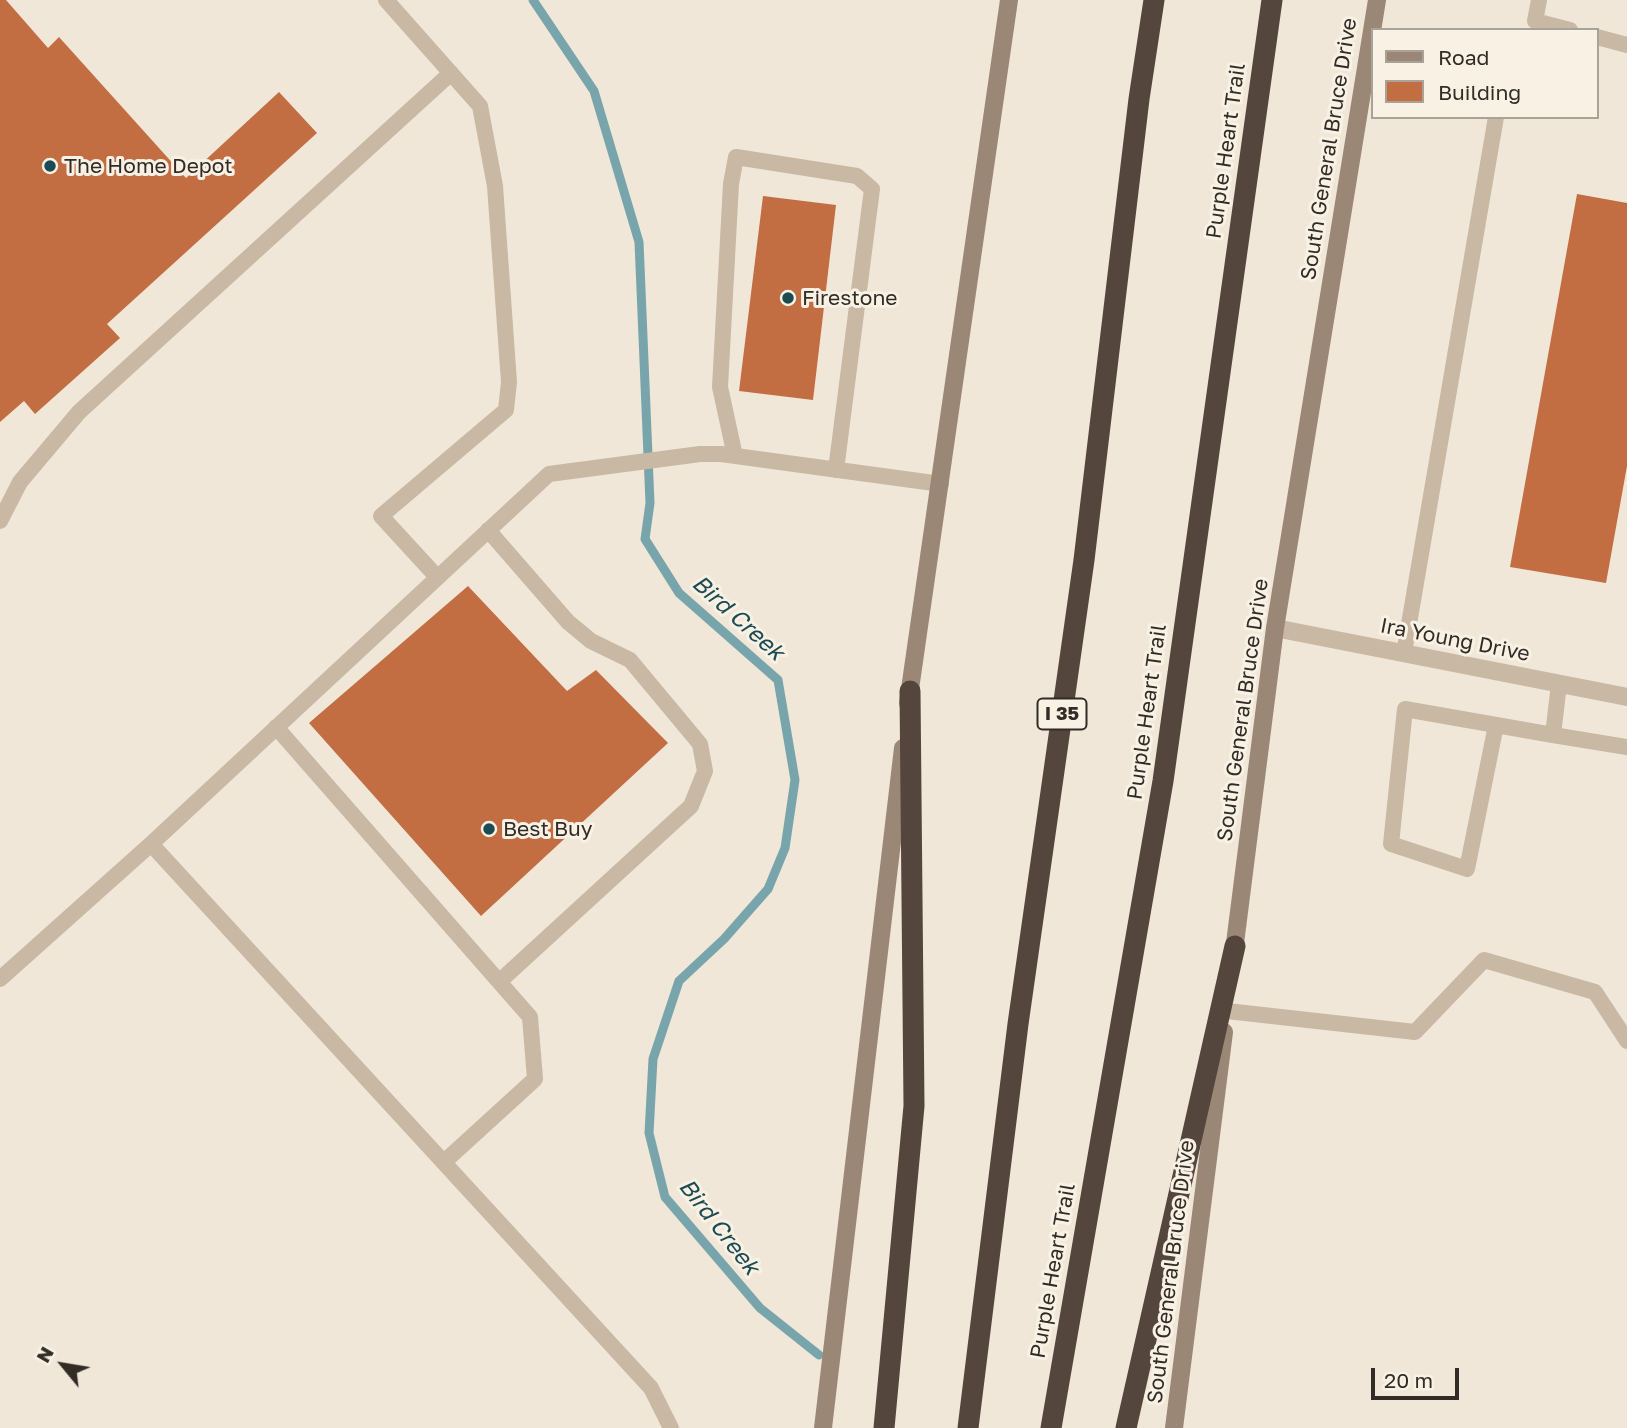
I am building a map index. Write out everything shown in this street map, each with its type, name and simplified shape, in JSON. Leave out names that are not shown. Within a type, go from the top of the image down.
[{"type":"highway","name":"I 35","points":[[968,1428],[1018,1024],[1084,560],[1139,99],[1154,0]]},
{"type":"highway","name":"Purple Heart Trail","points":[[1051,1428],[1163,780],[1272,0]]},
{"type":"highway","points":[[884,1428],[914,1106],[910,691]]},
{"type":"highway","points":[[1126,1428],[1235,946]]},
{"type":"main road","points":[[823,1428],[910,691],[1009,0]]},
{"type":"main road","name":"South General Bruce Drive","points":[[1373,28],[1377,0]]},
{"type":"main road","name":"South General Bruce Drive","points":[[1174,1428],[1275,628],[1371,44]]},
{"type":"street","name":"Ira Young Drive","points":[[1275,628],[1627,697]]},
{"type":"lane","points":[[386,0],[480,106],[495,186],[509,382],[506,410],[381,516],[436,577]]},
{"type":"lane","points":[[1539,0],[1532,25],[1555,28]]},
{"type":"lane","points":[[1599,38],[1627,45]]},
{"type":"lane","points":[[0,521],[20,482],[79,412],[451,74]]},
{"type":"lane","points":[[1404,653],[1496,119]]},
{"type":"lane","points":[[735,456],[720,387],[731,184],[736,157],[857,176],[872,189],[836,470]]},
{"type":"lane","points":[[0,979],[151,844],[549,474],[700,454],[735,456],[941,484]]},
{"type":"lane","points":[[488,530],[568,622],[591,641],[630,660],[700,744],[705,771],[691,806],[500,981]]},
{"type":"lane","points":[[1553,735],[1559,684]]},
{"type":"lane","points":[[1496,725],[1467,869],[1391,844],[1405,709],[1627,747]]},
{"type":"lane","points":[[276,727],[530,1017],[535,1079],[444,1162]]},
{"type":"lane","points":[[151,844],[650,1388],[671,1428]]},
{"type":"lane","points":[[1227,1011],[1415,1032],[1484,961],[1595,992],[1627,1041]]},
{"type":"building","name":"The Home Depot","points":[[0,0],[6,0],[48,48],[59,37],[186,178],[279,92],[317,133],[107,324],[120,338],[35,414],[24,401],[0,422]]},
{"type":"building","points":[[1577,194],[1627,203],[1627,466],[1606,583],[1510,567]]},
{"type":"building","name":"Firestone","points":[[763,196],[836,205],[813,400],[739,391]]},
{"type":"building","name":"Best Buy","points":[[468,586],[567,691],[596,670],[668,743],[481,916],[309,723]]},
{"type":"waterway","name":"Bird Creek","points":[[533,0],[594,91],[639,242],[650,503],[645,539],[679,593],[778,680],[795,780],[785,848],[768,889],[724,939],[679,981],[653,1059],[649,1133],[665,1197],[760,1308],[819,1355]]},
{"type":"place","name":"The Home Depot","points":[[50,166]]},
{"type":"place","name":"Firestone","points":[[788,298]]},
{"type":"place","name":"Best Buy","points":[[489,829]]}]
